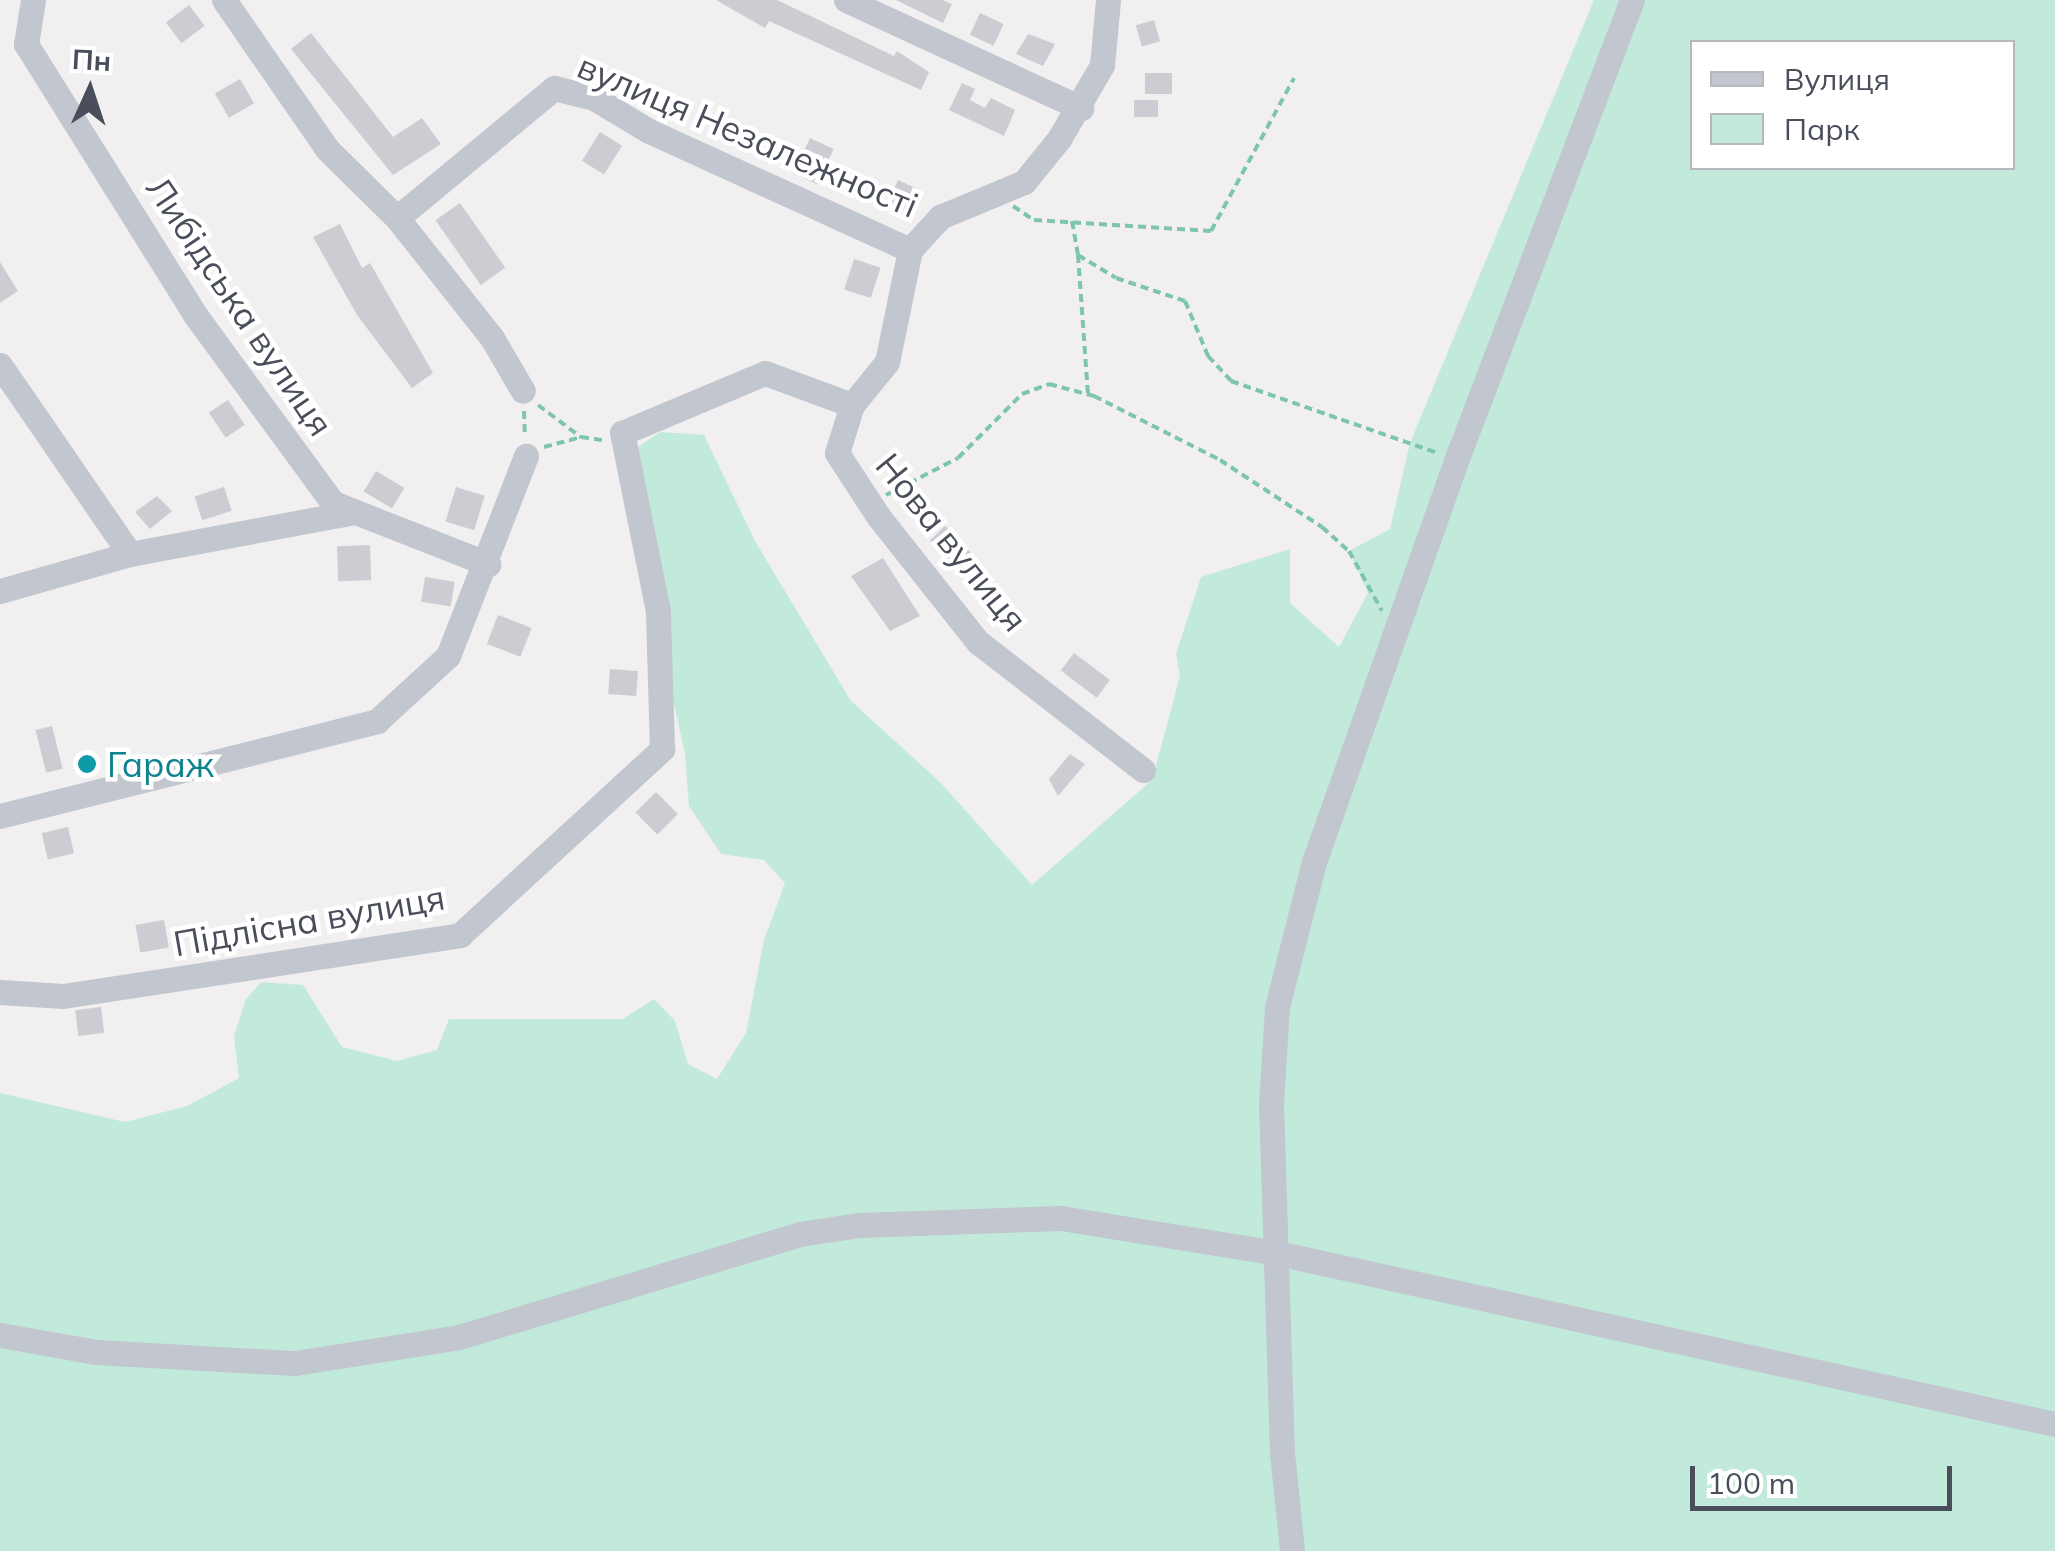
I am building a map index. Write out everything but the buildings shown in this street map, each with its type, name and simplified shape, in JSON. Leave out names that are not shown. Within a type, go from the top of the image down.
[{"type":"street","name":"Либідська вулиця","points":[[33,0],[26,44],[196,316],[333,502],[488,564]]},
{"type":"street","points":[[846,0],[1081,108]]},
{"type":"street","name":"вулиця Незалежності","points":[[397,218],[554,88],[594,98],[649,130],[910,250],[940,217],[1024,182],[1081,108],[1102,65],[1108,0]]},
{"type":"street","points":[[1292,1551],[1282,1453],[1271,1103],[1277,1007],[1314,862],[1394,634],[1632,0]]},
{"type":"street","points":[[230,2],[328,149],[397,218],[492,338],[524,392]]},
{"type":"street","name":"Нова вулиця","points":[[910,250],[887,362],[852,405],[837,453],[867,500],[978,642],[1143,770]]},
{"type":"street","points":[[0,364],[130,554]]},
{"type":"street","points":[[622,434],[764,373],[852,405]]},
{"type":"street","name":"Підлісна вулиця","points":[[0,992],[63,996],[460,935],[662,749],[658,611],[622,434]]},
{"type":"street","points":[[0,816],[377,721],[448,656],[488,564],[526,456]]},
{"type":"street","points":[[0,590],[130,554],[354,512]]},
{"type":"street","points":[[0,1335],[96,1352],[295,1363],[459,1337],[800,1234],[859,1225],[1062,1218],[1276,1253],[2055,1424]]},
{"type":"path","points":[[1011,187],[1012,204],[1028,220],[1211,232],[1294,78]]},
{"type":"path","points":[[1072,221],[1088,394]]},
{"type":"path","points":[[1078,256],[1116,278],[1186,302],[1208,356],[1231,382],[1457,459]]},
{"type":"path","points":[[867,500],[904,491],[958,458],[1022,394],[1048,384],[1088,394],[1220,460],[1322,528],[1350,552],[1394,634]]},
{"type":"path","points":[[524,392],[581,438]]},
{"type":"path","points":[[524,392],[526,456],[581,438],[608,441],[622,434]]},
{"type":"green space","points":[[1594,0],[2055,0],[2055,1551],[0,1551],[0,1093],[125,1122],[187,1106],[239,1078],[234,1036],[246,999],[261,982],[303,985],[342,1047],[397,1061],[437,1050],[449,1019],[623,1019],[654,999],[675,1021],[688,1064],[717,1079],[746,1033],[764,940],[785,883],[764,860],[721,854],[689,806],[685,754],[620,458],[661,432],[704,435],[755,541],[851,701],[941,783],[1032,885],[1152,780],[1180,676],[1176,654],[1201,577],[1290,549],[1290,603],[1339,647],[1368,593],[1349,551],[1390,529],[1410,443]]},
{"type":"place","name":"Гараж","points":[[87,764]]}]
